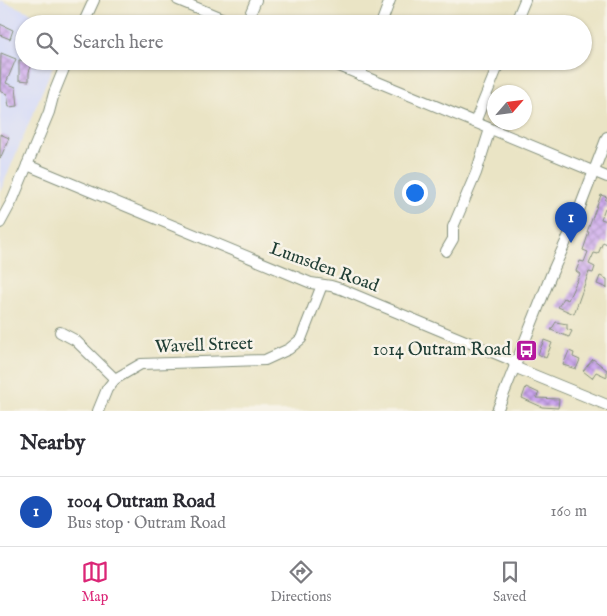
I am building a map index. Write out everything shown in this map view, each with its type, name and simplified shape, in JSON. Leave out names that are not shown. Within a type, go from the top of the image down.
[{"type":"street","points":[[87,15],[94,0]]},
{"type":"street","points":[[178,0],[214,15]]},
{"type":"street","points":[[250,15],[256,0]]},
{"type":"street","points":[[384,15],[390,0]]},
{"type":"street","points":[[519,15],[525,0]]},
{"type":"street","points":[[0,223],[27,165],[64,70]]},
{"type":"street","points":[[348,70],[487,128]]},
{"type":"street","points":[[360,75],[362,70]]},
{"type":"street","points":[[475,122],[496,70]]},
{"type":"street","points":[[446,251],[453,239],[453,227],[476,173],[490,130]]},
{"type":"street","points":[[492,130],[607,177]]},
{"type":"street","points":[[497,411],[607,137]]},
{"type":"street","name":"Lumsden Road","points":[[27,165],[312,283],[341,289],[511,360],[519,369],[607,405]]},
{"type":"street","name":"Wavell Street","points":[[98,411],[107,388],[115,379],[141,364],[265,360],[289,349],[300,339],[322,285]]},
{"type":"street","points":[[60,332],[75,340],[115,379]]},
{"type":"shaded area","points":[[0,0],[36,15],[15,15],[15,70],[51,70],[0,192]]},
{"type":"building","points":[[0,24],[13,30],[10,39],[0,35]]},
{"type":"building","points":[[1,53],[15,59],[6,83],[16,87],[18,106],[9,107],[7,94],[0,91]]},
{"type":"building","points":[[19,70],[30,70],[29,81],[19,80]]},
{"type":"building","points":[[0,134],[9,138],[0,159]]},
{"type":"building","points":[[601,195],[607,197],[605,200],[607,200],[607,209],[605,208],[601,219],[607,221],[607,244],[603,242],[598,254],[594,253],[589,264],[595,267],[593,273],[589,272],[574,314],[558,307],[564,298],[568,300],[580,274],[576,271],[580,261],[584,262],[588,252],[583,250],[589,232],[587,232]]},
{"type":"building","points":[[600,276],[607,279],[607,288],[597,284]]},
{"type":"building","points":[[556,322],[567,324],[567,329],[572,331],[569,337],[551,330]]},
{"type":"building","points":[[544,340],[552,343],[546,358],[538,354]]},
{"type":"building","points":[[569,351],[574,353],[573,357],[580,360],[576,369],[563,365]]},
{"type":"building","points":[[593,359],[607,370],[607,377],[596,372],[592,378],[583,371]]},
{"type":"building","points":[[526,387],[539,393],[536,398],[559,399],[558,408],[542,407],[522,398]]},
{"type":"place","name":"1004 Outram Road","points":[[571,243]]},
{"type":"place","name":"1014 Outram Road","points":[[527,350]]}]
